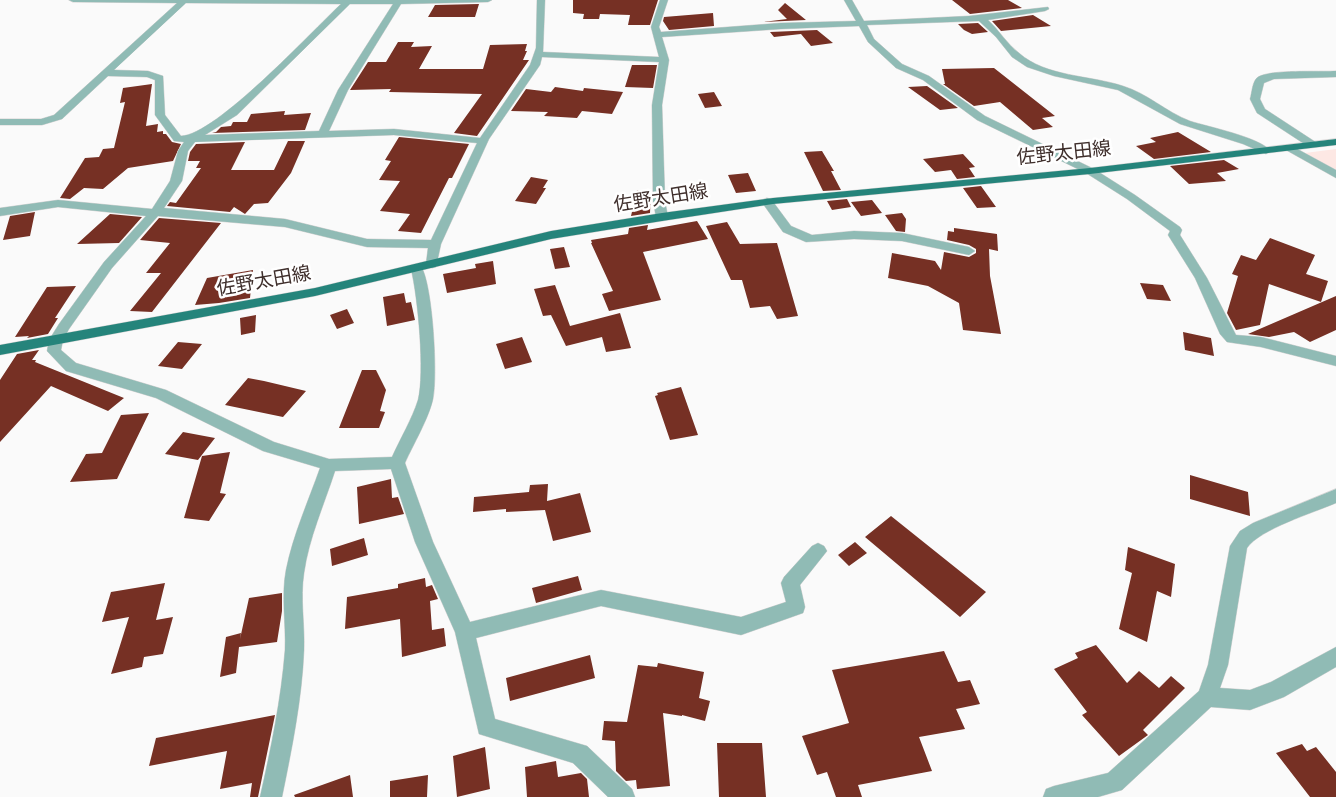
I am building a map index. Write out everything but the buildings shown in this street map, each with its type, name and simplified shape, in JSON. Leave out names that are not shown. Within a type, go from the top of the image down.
[{"type":"main road","name":"佐野太田線","points":[[0,350],[315,292],[417,269],[551,235],[662,217],[767,202],[1090,171],[1336,142]]},
{"type":"street","points":[[73,0],[348,2],[488,0]]},
{"type":"street","points":[[0,122],[42,122],[54,119],[185,0]]},
{"type":"street","points":[[432,264],[435,244],[483,141],[539,54],[541,0]]},
{"type":"street","points":[[662,217],[659,201],[657,105],[664,60],[655,22],[664,0]]},
{"type":"street","points":[[848,0],[871,40],[899,66],[926,78],[981,118],[1090,171],[1131,197],[1176,230],[1174,235],[1201,278],[1227,334],[1232,339],[1261,342],[1336,361]]},
{"type":"street","points":[[322,133],[343,90],[398,1]]},
{"type":"street","points":[[348,2],[233,113],[192,138],[183,151],[176,181],[156,212],[108,265],[56,340],[54,351],[71,367],[161,394],[269,447],[329,465],[397,463]]},
{"type":"street","points":[[657,34],[781,26],[800,27],[982,19],[1010,17],[1045,9]]},
{"type":"street","points":[[982,19],[999,35],[1014,55],[1030,65],[1057,74],[1120,88],[1184,122],[1247,142],[1266,151]]},
{"type":"street","points":[[539,54],[664,60]]},
{"type":"street","points":[[105,74],[148,74],[160,78],[158,106],[163,121],[178,139],[394,132],[483,141]]},
{"type":"street","points":[[1313,145],[1261,111],[1255,98],[1259,82],[1262,79],[1274,76],[1336,74]]},
{"type":"street","points":[[1290,148],[1336,175]]},
{"type":"street","points":[[767,202],[787,229],[810,239],[854,235],[902,237],[969,250]]},
{"type":"street","points":[[0,212],[27,207],[65,204],[145,213],[156,212],[285,223],[367,243],[435,244]]},
{"type":"street","points":[[417,269],[422,289],[428,380],[426,400],[397,463],[424,542],[465,632],[486,727],[579,754],[624,797]]},
{"type":"street","points":[[271,797],[292,684],[295,627],[293,586],[303,540],[329,465]]},
{"type":"street","points":[[1054,797],[1114,782],[1207,697],[1218,665],[1239,546],[1246,536],[1259,528],[1336,496]]},
{"type":"street","points":[[465,632],[600,598],[741,626],[796,607],[790,583],[818,551]]},
{"type":"street","points":[[1207,697],[1250,700],[1278,690],[1336,656]]},
{"type":"shaded area","points":[[1336,149],[1336,171],[1305,153]]}]
